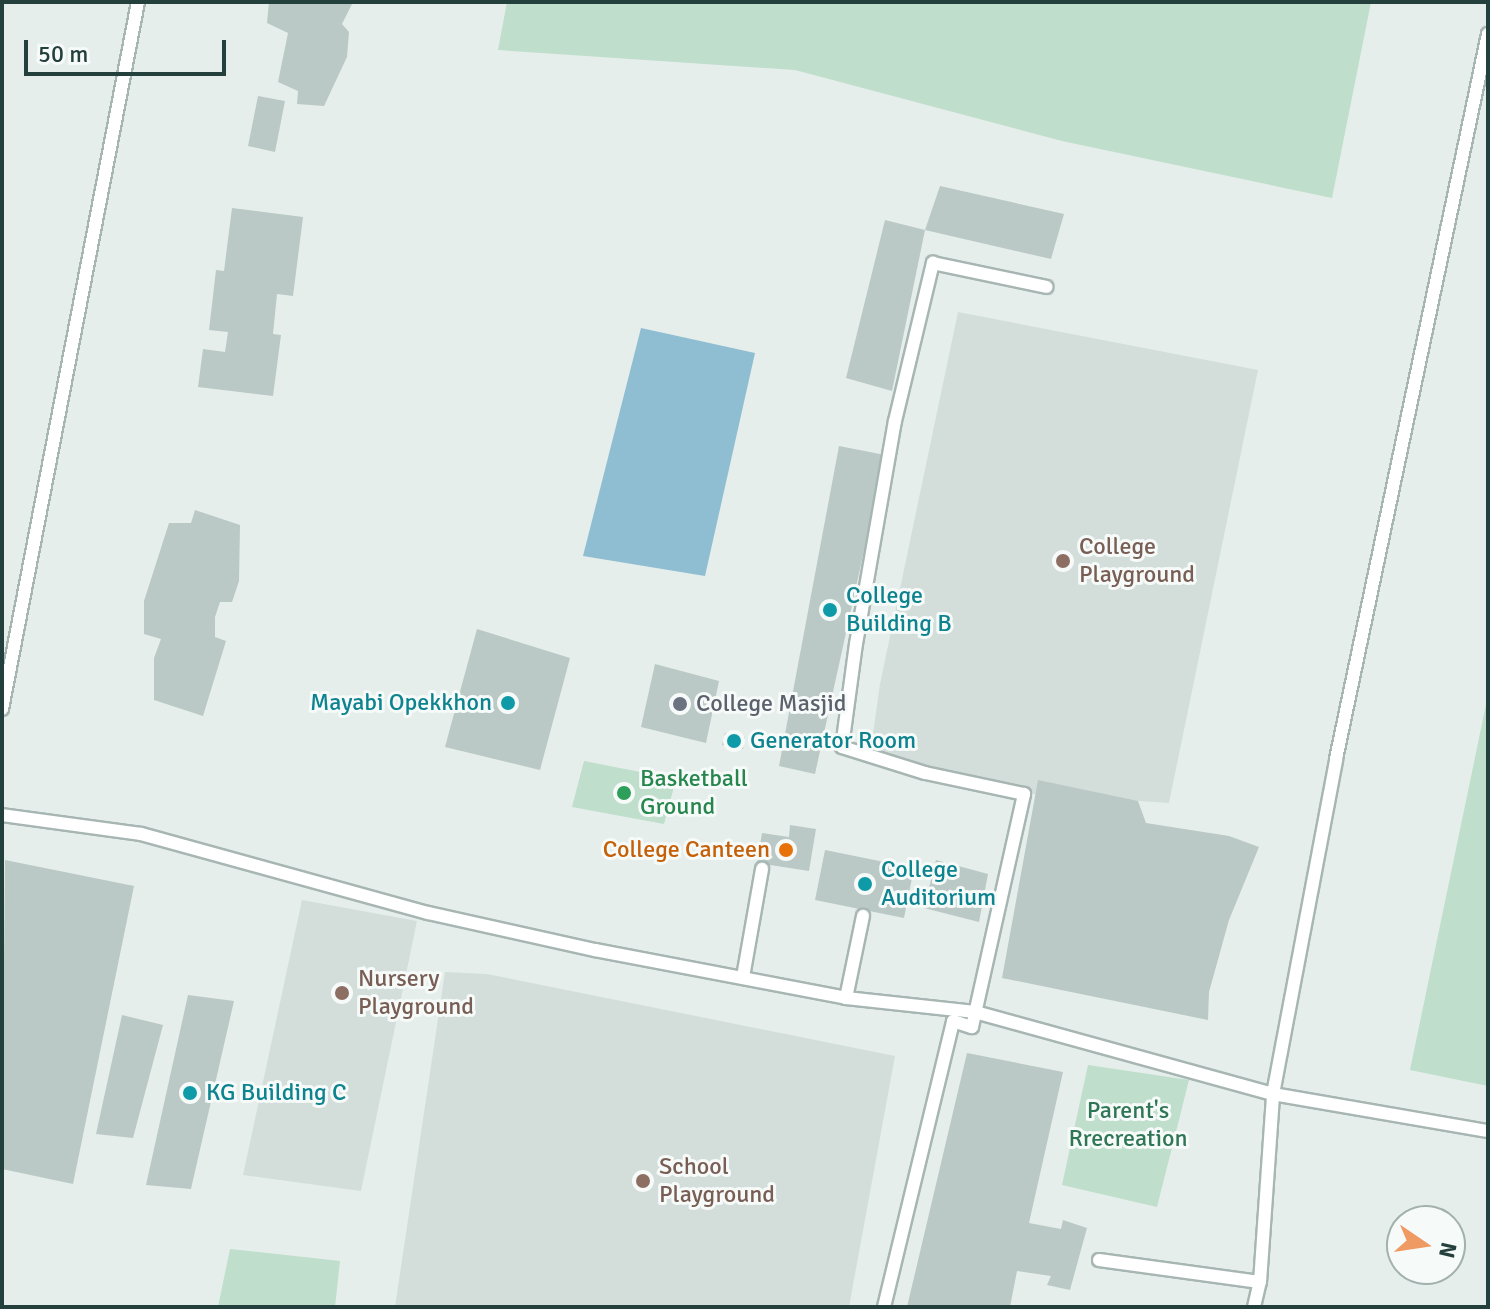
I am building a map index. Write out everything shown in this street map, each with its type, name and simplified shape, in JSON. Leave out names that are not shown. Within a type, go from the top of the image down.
[{"type":"lane","points":[[2,709],[138,2]]},
{"type":"lane","points":[[1254,1307],[1260,1282],[1273,1094],[1336,759],[1488,34]]},
{"type":"lane","points":[[884,1307],[953,1021],[972,1027],[1024,794],[925,773],[842,747],[895,421],[933,263],[1047,287]]},
{"type":"lane","points":[[2,815],[141,834],[428,913],[846,998],[975,1012],[1273,1094],[1488,1131]]},
{"type":"lane","points":[[743,977],[762,869]]},
{"type":"lane","points":[[846,998],[863,916]]},
{"type":"lane","points":[[1099,1260],[1260,1282]]},
{"type":"shaded area","name":"College Playground","points":[[958,312],[1258,370],[1169,803],[1019,793],[870,755],[880,684]]},
{"type":"shaded area","name":"Nursery Playground","points":[[302,900],[417,921],[361,1191],[243,1175]]},
{"type":"shaded area","name":"School Playground","points":[[445,972],[487,974],[895,1056],[849,1307],[395,1307]]},
{"type":"green space","points":[[507,2],[1371,2],[1332,198],[1062,141],[795,70],[498,50]]},
{"type":"green space","points":[[1488,695],[1488,1086],[1410,1070]]},
{"type":"green space","name":"Basketball Ground","points":[[584,761],[676,779],[664,824],[572,807]]},
{"type":"green space","name":"Parent's Rrecreation","points":[[1088,1065],[1189,1080],[1157,1207],[1062,1185]]},
{"type":"green space","points":[[230,1249],[340,1261],[335,1307],[218,1307]]},
{"type":"water","points":[[641,328],[755,353],[705,576],[583,556]]},
{"type":"building","points":[[269,2],[353,2],[342,24],[349,32],[347,57],[324,106],[297,104],[298,91],[278,82],[288,33],[267,23]]},
{"type":"building","points":[[258,96],[285,101],[275,152],[248,146]]},
{"type":"building","points":[[940,186],[1064,214],[1051,259],[925,230]]},
{"type":"building","points":[[232,208],[303,217],[293,296],[277,294],[273,334],[281,335],[273,396],[198,387],[203,349],[225,352],[228,332],[209,330],[216,270],[224,271]]},
{"type":"building","points":[[885,220],[925,230],[892,391],[846,378]]},
{"type":"building","name":"College Building B","points":[[839,446],[885,455],[815,774],[779,766]]},
{"type":"building","points":[[195,510],[240,525],[239,581],[232,602],[220,602],[215,617],[215,637],[226,641],[203,716],[154,700],[154,658],[161,639],[144,634],[144,601],[169,523],[191,523]]},
{"type":"building","name":"Mayabi Opekkhon","points":[[477,629],[570,658],[540,770],[445,747]]},
{"type":"building","name":"College Masjid","points":[[655,664],[719,681],[706,743],[641,727]]},
{"type":"building","name":"Generator Room","points":[[725,733],[745,737],[743,749],[722,745]]},
{"type":"building","points":[[1038,780],[1138,801],[1146,823],[1229,836],[1259,847],[1229,920],[1209,992],[1208,1020],[1002,978]]},
{"type":"building","name":"College Canteen","points":[[790,825],[816,829],[809,871],[757,863],[762,833],[789,837]]},
{"type":"building","name":"College Auditorium","points":[[825,850],[914,868],[904,918],[815,900]]},
{"type":"building","points":[[5,860],[134,886],[73,1184],[2,1169]]},
{"type":"building","points":[[936,860],[988,874],[979,922],[924,908]]},
{"type":"building","name":"KG Building C","points":[[188,995],[234,1001],[191,1189],[146,1185]]},
{"type":"building","points":[[122,1015],[163,1025],[133,1138],[96,1134]]},
{"type":"building","points":[[967,1053],[1063,1072],[1029,1223],[1061,1229],[1063,1220],[1087,1228],[1070,1290],[1047,1285],[1051,1276],[1017,1271],[1010,1307],[907,1307]]},
{"type":"place","name":"College Playground","points":[[1063,561]]},
{"type":"place","name":"College Building B","points":[[830,610]]},
{"type":"place","name":"Mayabi Opekkhon","points":[[508,703]]},
{"type":"place","name":"College Masjid","points":[[680,704]]},
{"type":"place","name":"Generator Room","points":[[734,741]]},
{"type":"place","name":"Basketball Ground","points":[[624,793]]},
{"type":"place","name":"College Canteen","points":[[786,850]]},
{"type":"place","name":"College Auditorium","points":[[865,884]]},
{"type":"place","name":"Nursery Playground","points":[[342,993]]},
{"type":"place","name":"KG Building C","points":[[190,1093]]},
{"type":"place","name":"School Playground","points":[[643,1181]]}]
